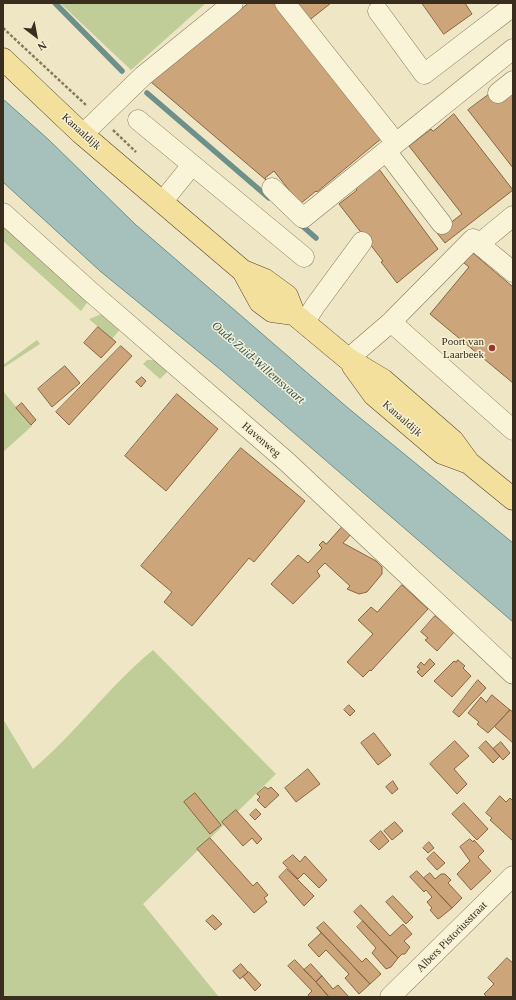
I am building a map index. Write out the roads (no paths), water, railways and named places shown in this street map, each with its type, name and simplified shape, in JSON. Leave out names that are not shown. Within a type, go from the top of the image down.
[{"type":"main road","name":"Kanaaldijk","points":[[3,59],[83,134],[168,194],[243,271],[265,280],[287,296],[300,318],[355,353],[383,380],[453,441],[469,463],[513,499]]},
{"type":"street","points":[[83,134],[143,76],[233,3]]},
{"type":"street","points":[[285,3],[391,147],[442,224]]},
{"type":"street","points":[[378,11],[424,74],[513,6]]},
{"type":"street","points":[[272,188],[303,218],[513,49]]},
{"type":"street","points":[[138,120],[304,256]]},
{"type":"street","points":[[168,194],[192,165]]},
{"type":"street","name":"Havenweg","points":[[3,213],[92,293],[286,461],[513,674]]},
{"type":"street","points":[[478,244],[513,216]]},
{"type":"street","points":[[355,353],[391,322],[472,238],[513,272]]},
{"type":"street","points":[[300,318],[315,306],[362,242]]},
{"type":"street","points":[[391,322],[513,430]]},
{"type":"street","name":"Albers Pistoriusstraat","points":[[390,997],[513,876]]},
{"type":"water","name":"Oude Zuid-Willemsvaart","points":[[3,99],[49,140],[136,225],[348,408],[513,543],[513,622],[221,370],[100,271],[3,182]]},
{"type":"waterway","points":[[55,3],[122,71]]},
{"type":"waterway","points":[[147,93],[269,198]]},
{"type":"waterway","points":[[299,223],[316,238]]},
{"type":"place","name":"Poort van Laarbeek","points":[[492,348]]}]
